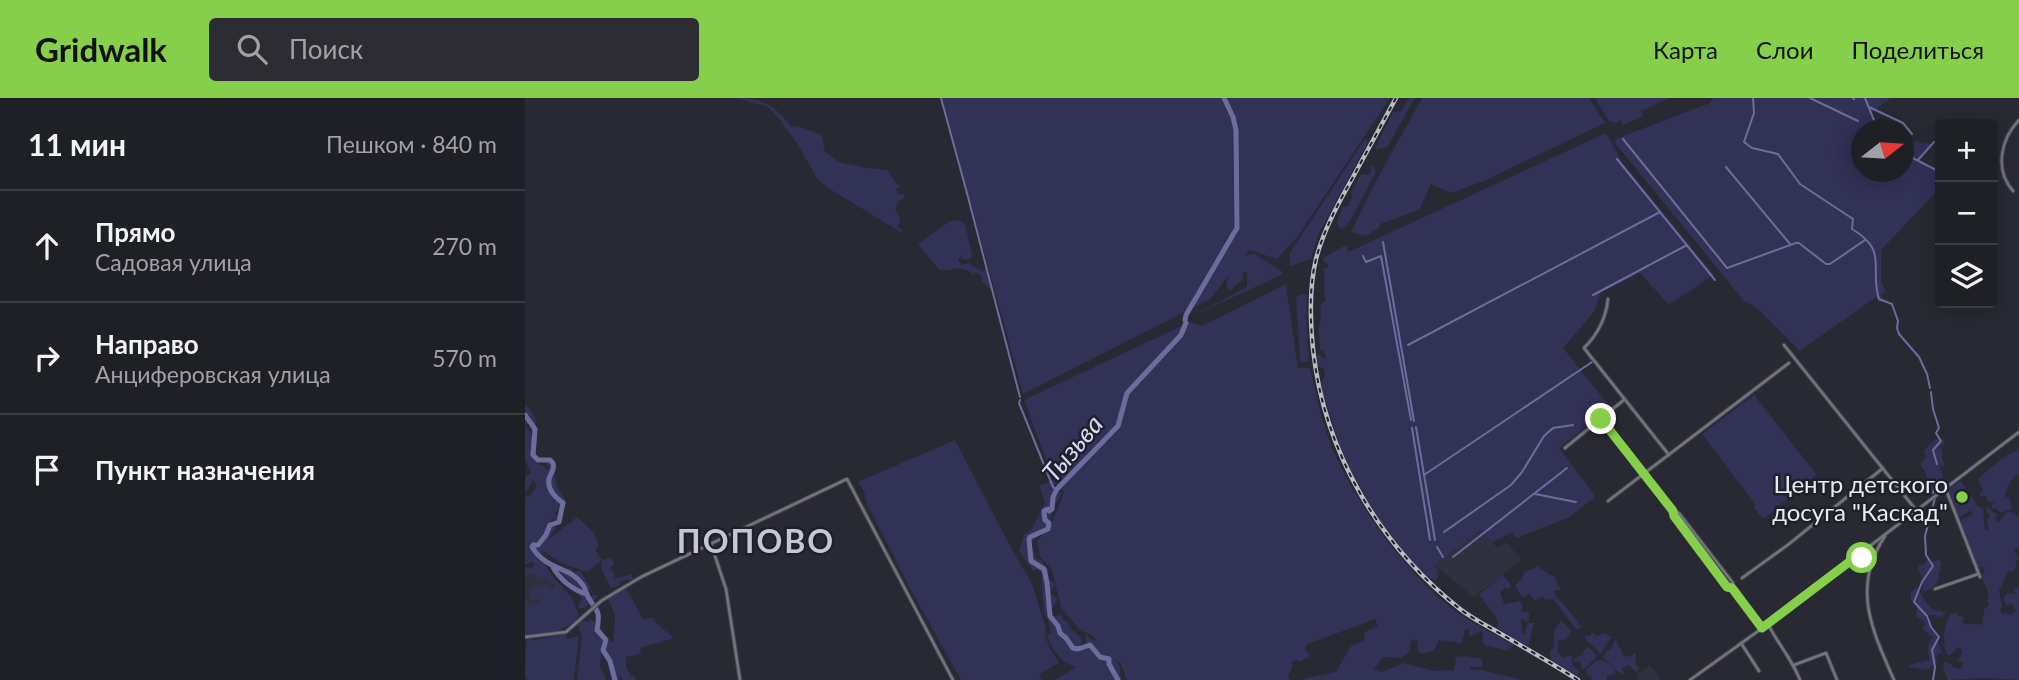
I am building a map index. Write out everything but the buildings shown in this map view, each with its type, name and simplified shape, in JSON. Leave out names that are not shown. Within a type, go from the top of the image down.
[{"type":"street","points":[[2013,191],[2003,172],[2002,157],[2007,136],[2019,120]]},
{"type":"street","points":[[1608,299],[1602,324],[1584,348],[1669,454]]},
{"type":"street","points":[[1784,345],[1916,510]]},
{"type":"street","points":[[1608,501],[1789,363]]},
{"type":"street","points":[[1565,448],[1625,399]]},
{"type":"street","points":[[1601,419],[1673,511],[1727,587],[1732,588],[1762,628]]},
{"type":"street","points":[[1690,680],[1769,624],[2019,432]]},
{"type":"street","points":[[1742,578],[1789,544],[1883,468]]},
{"type":"street","points":[[525,637],[566,632],[601,601],[641,577],[847,479],[953,680]]},
{"type":"street","points":[[1935,589],[1979,576],[1945,487]]},
{"type":"street","points":[[1673,511],[1679,513],[1733,583],[1732,588]]},
{"type":"street","points":[[1887,533],[1871,562],[1866,591],[1868,613],[1894,680]]},
{"type":"street","points":[[711,544],[726,589],[740,680]]},
{"type":"street","points":[[1697,548],[1703,544]]},
{"type":"street","points":[[1861,553],[1863,560],[1871,562]]},
{"type":"street","points":[[1769,624],[1800,680]]},
{"type":"street","points":[[1741,643],[1759,671]]},
{"type":"street","points":[[1794,665],[1826,653],[1837,680]]},
{"type":"shaded area","points":[[737,98],[769,105],[791,127],[798,126],[822,135],[825,152],[839,162],[887,170],[900,186],[896,189],[898,194],[904,194],[895,210],[900,221],[897,226],[902,233],[818,180],[798,145],[768,107]]},
{"type":"shaded area","points":[[942,98],[1390,98],[1298,236],[1277,259],[1249,250],[1245,255],[1255,254],[1283,272],[1281,275],[1192,316],[1247,287],[1247,272],[1243,273],[1243,280],[1230,290],[1226,284],[1229,275],[1210,299],[1023,394]]},
{"type":"shaded area","points":[[1409,98],[1415,98],[1387,147],[1376,150],[1393,112],[1401,111]]},
{"type":"shaded area","points":[[1422,98],[1589,98],[1605,123],[1484,181],[1451,193],[1431,184],[1419,210],[1380,224],[1379,228],[1366,236],[1351,232]]},
{"type":"shaded area","points":[[1595,98],[1669,98],[1641,111],[1643,116],[1623,125],[1621,120],[1615,123],[1609,121]]},
{"type":"shaded area","points":[[1713,98],[1891,98],[1869,115],[1872,119],[1851,119],[1851,182],[1914,182],[1914,141],[1932,144],[1917,161],[1935,171],[1935,193],[1881,250],[1881,283],[1886,291],[1881,295],[1884,300],[1879,302],[1876,297],[1800,351],[1756,307],[1744,301],[1615,143],[1618,138],[1710,103]]},
{"type":"shaded area","points":[[1606,133],[1622,162],[1714,275],[1669,305],[1640,273],[1601,293],[1594,312],[1563,348],[1610,407],[1559,448],[1594,494],[1593,499],[1568,518],[1516,538],[1513,532],[1492,542],[1481,529],[1435,565],[1439,572],[1438,578],[1431,579],[1409,560],[1374,515],[1337,438],[1321,383],[1325,372],[1317,366],[1317,355],[1326,358],[1324,351],[1320,349],[1318,328],[1321,304],[1325,301],[1324,268],[1328,268],[1323,258],[1344,246],[1348,252]]},
{"type":"shaded area","points":[[1365,139],[1368,142],[1318,235],[1311,259],[1291,266],[1289,254]]},
{"type":"shaded area","points":[[1372,165],[1375,174],[1350,221],[1342,229],[1339,228],[1337,221],[1343,207],[1348,206],[1353,195],[1351,193],[1361,174],[1370,175]]},
{"type":"shaded area","points":[[960,220],[965,224],[972,256],[970,259],[962,259],[961,255],[958,260],[962,265],[968,263],[983,272],[985,259],[992,291],[976,272],[974,275],[959,268],[939,270],[918,244],[950,221]]},
{"type":"shaded area","points":[[1286,284],[1298,368],[1310,368],[1329,440],[1365,509],[1399,555],[1435,594],[1461,615],[1514,645],[1507,651],[1485,645],[1481,631],[1469,637],[1469,629],[1465,630],[1462,643],[1439,640],[1434,651],[1422,654],[1418,651],[1417,641],[1413,639],[1410,651],[1401,658],[1383,657],[1373,670],[1382,672],[1404,663],[1435,671],[1454,670],[1456,657],[1462,656],[1482,659],[1482,667],[1471,667],[1470,670],[1523,680],[1299,680],[1336,672],[1351,646],[1365,640],[1364,632],[1378,626],[1375,619],[1308,644],[1305,649],[1310,656],[1299,662],[1292,662],[1288,675],[1290,680],[1127,680],[1121,664],[1115,659],[1120,668],[1121,680],[1055,680],[1076,667],[1061,659],[1047,636],[1051,633],[1044,613],[1041,572],[1037,569],[1033,571],[1019,551],[1024,535],[1032,529],[1045,502],[1039,486],[1054,480],[1055,490],[1062,494],[1053,508],[1049,528],[1030,543],[1037,559],[1041,560],[1048,570],[1049,580],[1055,584],[1050,593],[1057,601],[1049,612],[1050,615],[1052,617],[1061,614],[1063,620],[1081,637],[1079,648],[1086,642],[1085,634],[1098,642],[1091,635],[1081,631],[1061,608],[1052,570],[1040,557],[1037,540],[1050,529],[1064,492],[1053,478],[1024,400],[1190,322],[1202,326]]},
{"type":"shaded area","points":[[1307,294],[1309,361],[1300,362],[1296,296]]},
{"type":"shaded area","points":[[1754,395],[1817,475],[1763,519],[1754,508],[1755,504],[1702,434]]},
{"type":"shaded area","points":[[525,406],[537,422],[526,425],[533,436],[532,454],[538,460],[538,465],[550,469],[545,462],[552,463],[557,487],[567,502],[564,508],[560,507],[554,514],[558,518],[552,518],[550,523],[556,527],[549,539],[577,517],[594,533],[599,545],[595,550],[602,560],[587,572],[543,551],[542,559],[552,576],[572,598],[579,615],[562,629],[525,637],[525,603],[528,606],[539,603],[538,598],[531,600],[530,591],[545,584],[551,590],[555,587],[547,578],[525,574],[525,567],[532,568],[535,564],[533,562],[525,565],[525,498],[530,496],[537,486],[533,480],[525,493],[525,477],[531,473],[525,459]]},
{"type":"shaded area","points":[[1939,438],[1944,444],[1935,450],[1942,449],[1945,465],[1943,467],[1938,462],[1943,479],[1940,486],[1932,492],[1920,464],[1926,458],[1924,451]]},
{"type":"shaded area","points":[[955,440],[1032,584],[1046,628],[1045,636],[1059,663],[1039,674],[1042,680],[961,680],[912,592],[858,482]]},
{"type":"shaded area","points":[[2019,449],[2019,472],[2005,493],[2010,499],[2012,509],[2001,513],[1991,507],[1994,503],[1987,500],[1987,496],[1980,496],[1983,490],[1978,479],[2001,459]]},
{"type":"shaded area","points":[[1961,481],[1977,505],[1983,509],[1985,530],[1989,530],[1988,507],[1997,513],[1995,518],[1998,523],[2009,512],[2015,513],[2019,520],[2019,549],[2016,547],[2014,551],[2018,556],[2015,569],[2008,571],[1999,591],[2002,606],[2000,611],[2010,615],[2016,611],[2012,604],[2006,605],[2003,599],[2007,593],[2015,594],[2014,590],[2019,588],[2019,680],[1948,680],[1943,668],[1947,662],[1954,668],[1961,669],[1963,663],[1958,661],[1961,649],[1958,647],[1950,655],[1947,655],[1945,650],[1948,618],[1957,613],[1958,616],[1962,615],[1964,620],[1961,621],[1966,625],[1982,624],[1984,610],[1989,604],[1988,591],[1980,576],[1985,567],[1977,567],[1961,523],[1972,515],[1971,510],[1961,517],[1958,515],[1948,490]]},
{"type":"shaded area","points":[[1481,528],[1497,548],[1506,542],[1522,560],[1473,597],[1435,565]]},
{"type":"shaded area","points":[[610,557],[615,563],[610,568],[615,579],[632,574],[633,579],[610,587],[601,568],[602,561]]},
{"type":"shaded area","points":[[1938,559],[1942,563],[1938,581],[1932,588],[1923,590],[1919,565],[1923,566],[1927,560]]},
{"type":"shaded area","points":[[1537,566],[1554,577],[1561,590],[1554,590],[1556,597],[1582,627],[1577,630],[1553,599],[1545,600],[1543,596],[1535,601],[1529,594],[1523,598],[1515,586],[1524,572]]},
{"type":"shaded area","points":[[525,568],[533,569],[534,576],[547,578],[554,588],[550,590],[547,585],[535,588],[539,604],[525,607]]},
{"type":"shaded area","points":[[571,568],[573,572],[580,571],[591,588],[586,593],[591,596],[597,594],[585,608],[578,606],[582,599],[574,590],[575,586],[557,573],[558,570]]},
{"type":"shaded area","points":[[1502,575],[1510,583],[1510,588],[1505,587],[1500,592],[1504,604],[1520,601],[1523,607],[1520,611],[1529,613],[1529,621],[1521,619],[1522,634],[1528,623],[1534,623],[1526,646],[1497,628],[1498,621],[1479,594]]},
{"type":"shaded area","points":[[1917,587],[1929,606],[1945,614],[1938,618],[1936,615],[1929,615],[1926,619],[1939,634],[1938,642],[1942,652],[1937,655],[1936,663],[1927,670],[1908,667],[1930,660],[1928,645],[1934,638],[1922,629],[1926,623],[1916,616],[1917,606],[1911,601],[1911,591]]},
{"type":"shaded area","points":[[626,588],[643,619],[653,617],[656,623],[674,638],[640,648],[641,654],[626,657],[626,667],[636,680],[623,680],[620,676],[619,680],[611,680],[608,664],[601,654],[600,668],[607,680],[577,680],[582,636],[578,625],[581,620],[588,622],[591,619],[603,631],[605,642],[614,642],[615,616],[607,598]]},
{"type":"shaded area","points":[[1560,622],[1571,631],[1566,639],[1558,641],[1558,652],[1563,658],[1572,655],[1572,664],[1580,672],[1577,676],[1551,661],[1554,631]]},
{"type":"shaded area","points":[[1592,632],[1597,636],[1604,633],[1612,637],[1600,654],[1584,637],[1590,636]]},
{"type":"shaded area","points":[[565,634],[567,639],[579,636],[574,680],[527,680],[526,639],[535,640]]},
{"type":"shaded area","points":[[1615,640],[1622,650],[1622,655],[1631,657],[1636,653],[1635,664],[1640,669],[1635,672],[1628,665],[1622,669],[1622,675],[1603,657],[1611,650]]},
{"type":"shaded area","points":[[1589,647],[1596,655],[1595,659],[1583,670],[1580,661],[1573,659],[1583,655],[1584,650]]},
{"type":"shaded area","points":[[1596,661],[1604,661],[1614,668],[1615,674],[1607,676],[1607,680],[1592,680],[1586,670]]},
{"type":"shaded area","points":[[1650,665],[1661,680],[1638,680],[1638,674]]},
{"type":"waterway","points":[[941,98],[1020,397]]},
{"type":"waterway","name":"Тызьва","points":[[1185,320],[1237,228],[1236,130],[1224,98]]},
{"type":"waterway","points":[[1753,98],[1754,113],[1744,142],[1752,148],[1778,154],[1800,184],[1853,219],[1852,229],[1863,237],[1874,252],[1879,299],[1892,304],[1899,334],[1919,357],[1930,388]]},
{"type":"waterway","points":[[1810,98],[1854,119]]},
{"type":"waterway","points":[[1865,98],[1874,119]]},
{"type":"waterway","points":[[1869,107],[1894,119]]},
{"type":"waterway","points":[[1623,139],[1727,268],[1796,243],[1826,264],[1830,264],[1865,240]]},
{"type":"waterway","points":[[1918,160],[1934,142]]},
{"type":"waterway","points":[[1617,159],[1715,280]]},
{"type":"waterway","points":[[1914,159],[1935,169]]},
{"type":"waterway","points":[[1726,167],[1790,244]]},
{"type":"waterway","points":[[1408,345],[1660,212]]},
{"type":"waterway","points":[[1383,242],[1414,421]]},
{"type":"waterway","points":[[1593,295],[1687,245]]},
{"type":"waterway","points":[[1363,256],[1366,262],[1381,256],[1411,420]]},
{"type":"waterway","name":"Тызьва","points":[[1118,680],[1109,659],[1100,657],[1090,645],[1073,648],[1060,633],[1050,616],[1044,569],[1031,561],[1029,539],[1048,529],[1049,523],[1045,520],[1044,511],[1052,509],[1057,489],[1118,426],[1127,393],[1181,335],[1186,323]]},
{"type":"waterway","points":[[1424,475],[1592,362]]},
{"type":"waterway","points":[[1931,392],[1939,428],[1936,433],[1941,441],[1933,450],[1937,464]]},
{"type":"waterway","points":[[1020,400],[1056,490]]},
{"type":"waterway","points":[[525,415],[535,429],[533,455],[538,460],[550,460],[553,463],[549,487],[563,503],[559,522],[550,525],[538,545],[532,547],[544,561],[571,574],[584,586],[598,614],[597,630],[606,640],[603,650],[610,661],[615,680]]},
{"type":"waterway","points":[[1444,532],[1511,485],[1544,436],[1553,428],[1573,425]]},
{"type":"waterway","points":[[1416,427],[1435,540]]},
{"type":"waterway","points":[[1412,428],[1430,540]]},
{"type":"waterway","points":[[1453,557],[1567,468]]},
{"type":"waterway","points":[[1933,493],[1937,480]]},
{"type":"waterway","points":[[1535,494],[1576,502]]},
{"type":"waterway","points":[[1933,680],[1935,667],[1932,650],[1939,637],[1927,616],[1914,602],[1922,582],[1933,566],[1926,555],[1925,536],[1935,498]]},
{"type":"waterway","points":[[1437,547],[1443,557]]},
{"type":"waterway","points":[[553,567],[567,584],[587,594]]},
{"type":"railway","points":[[1396,98],[1332,217],[1319,248],[1314,270],[1311,304],[1313,349],[1329,424],[1360,494],[1404,556],[1431,584],[1470,616],[1578,680]]},
{"type":"place","name":"Центр детского досуга \"Каскад\"","points":[[1962,497]]},
{"type":"district","name":"ПОПОВО","points":[[756,540]]},
{"type":"route","points":[[1601,419],[1673,511],[1727,587],[1732,588],[1762,628],[1861,553],[1862,558]]}]
